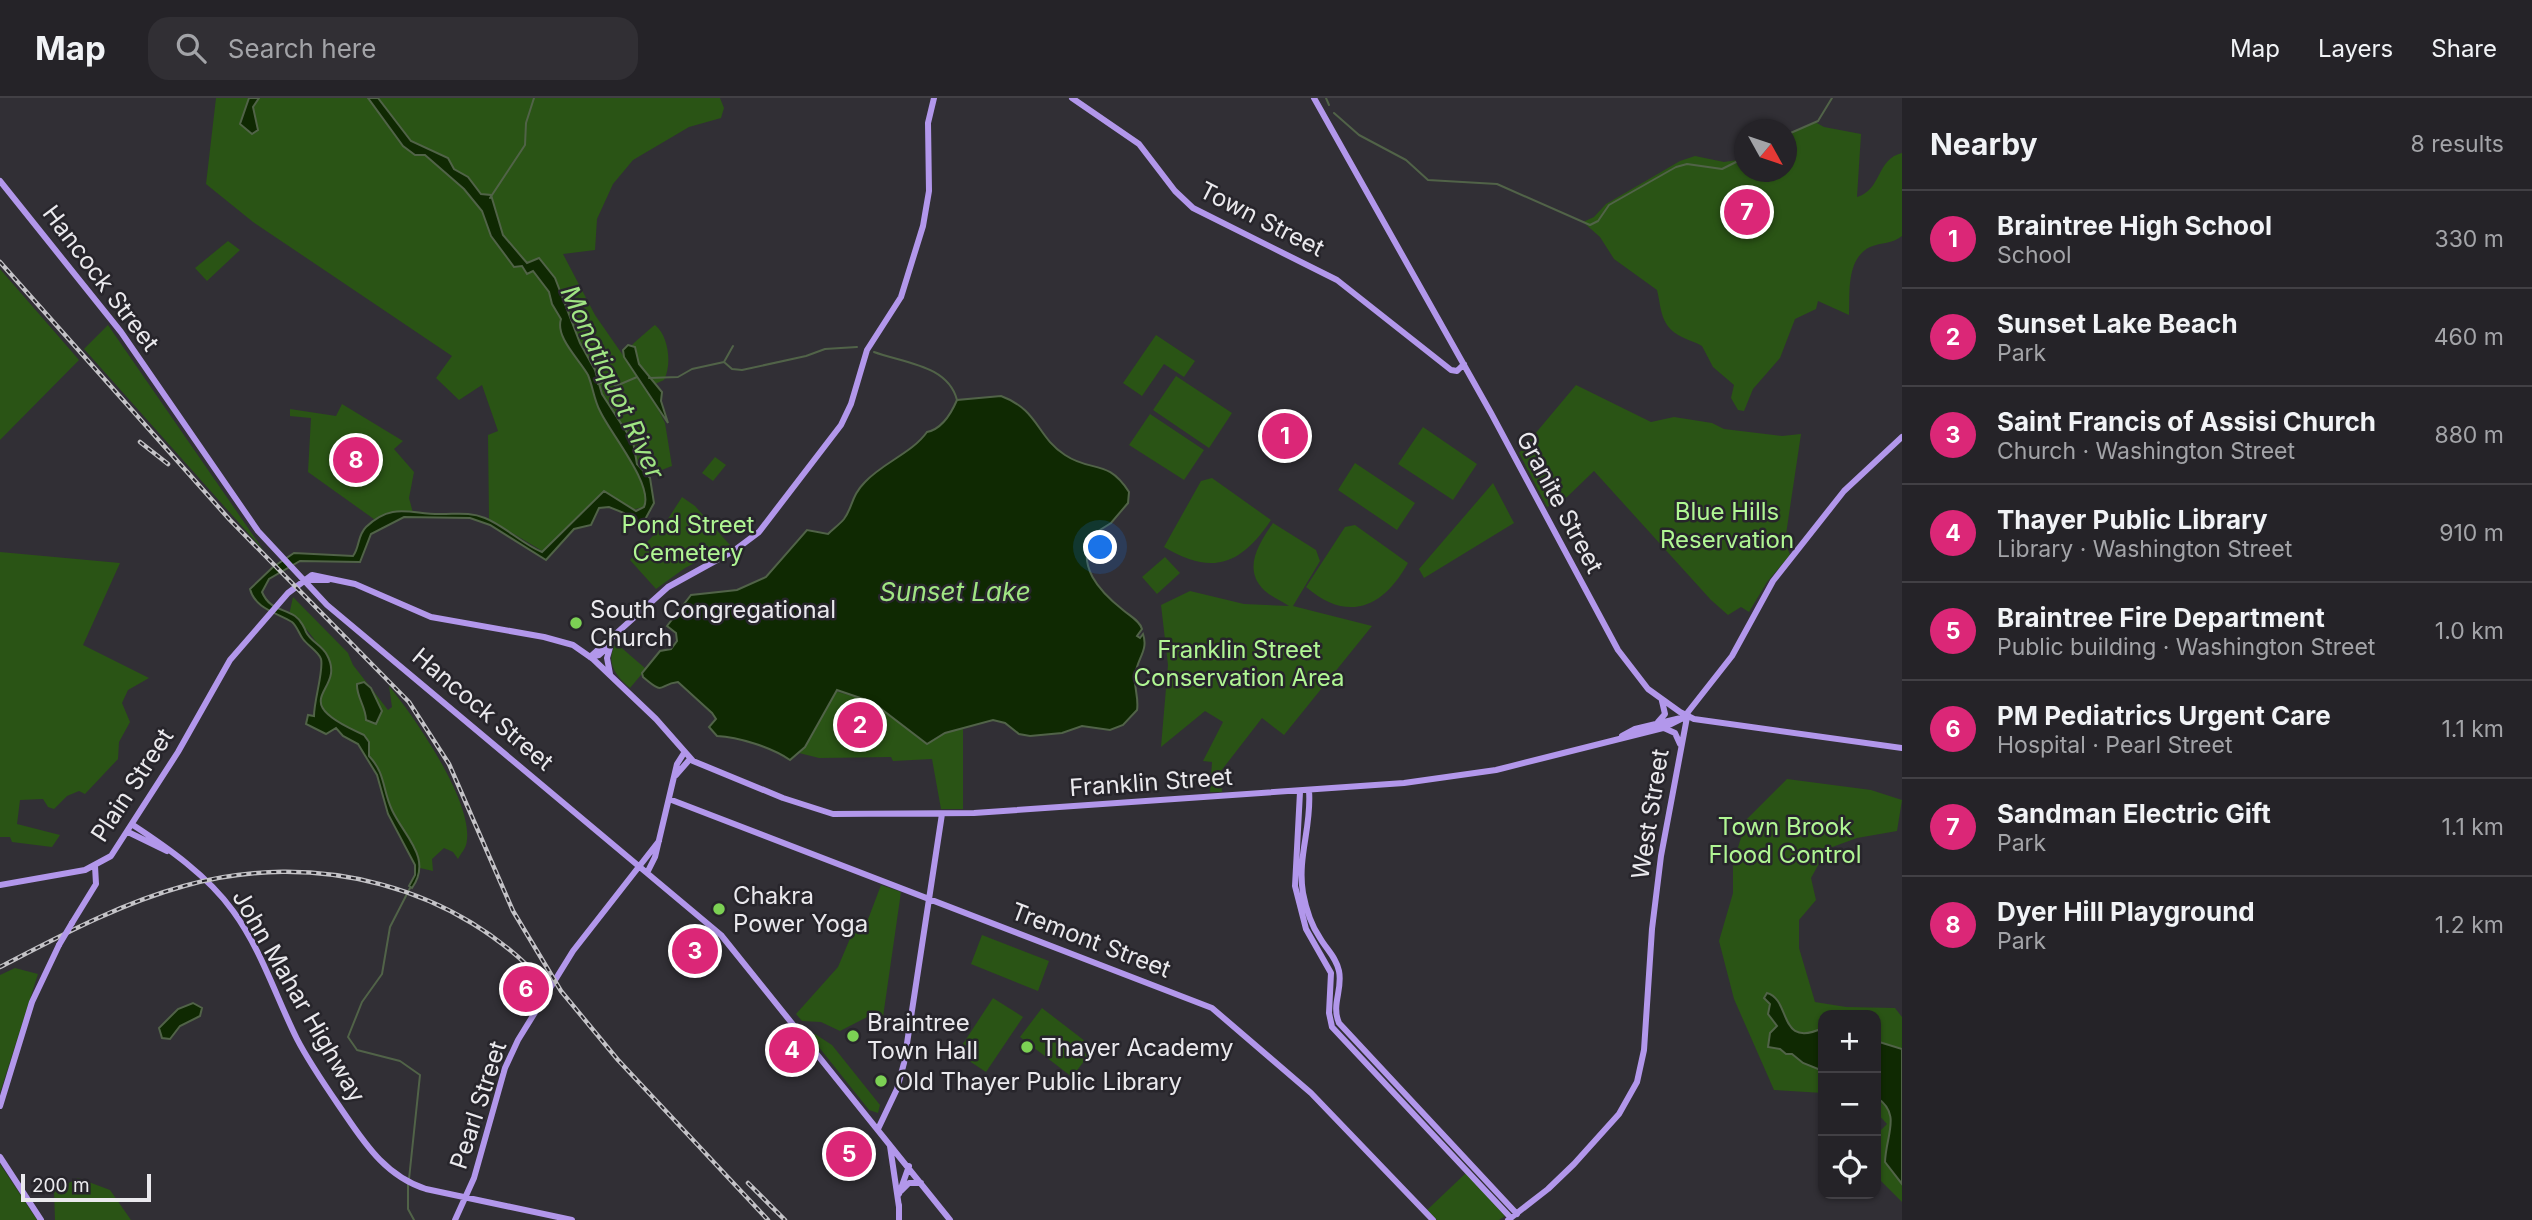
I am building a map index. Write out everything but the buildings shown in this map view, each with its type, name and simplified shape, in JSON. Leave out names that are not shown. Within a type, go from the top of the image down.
[{"type":"main road","points":[[590,657],[672,584],[735,550],[759,532],[775,515],[843,420],[865,355],[899,301],[922,230],[928,200],[928,131],[934,98]]},
{"type":"main road","name":"Town Street","points":[[1072,98],[1142,147],[1178,195],[1193,208],[1332,277],[1453,371],[1464,364]]},
{"type":"main road","name":"Granite Street","points":[[1314,98],[1464,364],[1615,645],[1634,673],[1662,699],[1687,716],[1902,748]]},
{"type":"main road","name":"Hancock Street","points":[[0,181],[121,332],[281,557],[327,605],[728,942],[950,1220]]},
{"type":"main road","name":"West Street","points":[[1512,1217],[1548,1189],[1583,1155],[1619,1114],[1637,1082],[1644,1049],[1661,856],[1687,716],[1732,656],[1773,581],[1844,491],[1902,438]]},
{"type":"main road","name":"Franklin Street","points":[[303,580],[334,579],[360,586],[431,617],[554,639],[590,657],[659,722],[690,759],[721,774],[823,812],[942,814],[1300,792],[1474,775],[1620,737],[1687,716]]},
{"type":"main road","name":"Plain Street","points":[[0,1106],[32,1002],[59,945],[96,884],[95,866],[114,853],[133,825],[182,746],[222,671],[269,614],[303,580]]},
{"type":"main road","points":[[615,635],[607,662],[615,682]]},
{"type":"main road","points":[[590,657],[601,654],[611,644]]},
{"type":"main road","points":[[1662,699],[1665,712],[1660,725],[1675,733],[1681,746]]},
{"type":"main road","points":[[647,873],[659,841],[678,762],[684,753]]},
{"type":"main road","points":[[676,777],[690,759]]},
{"type":"main road","points":[[1304,912],[1301,862],[1310,810],[1309,791]]},
{"type":"main road","points":[[1300,792],[1294,869],[1304,912],[1335,975],[1329,1018],[1336,1034],[1354,1048],[1437,1134],[1512,1217]]},
{"type":"main road","name":"Tremont Street","points":[[670,799],[1215,1010],[1313,1095],[1433,1220]]},
{"type":"main road","points":[[878,1129],[897,1089],[903,1068],[942,814]]},
{"type":"main road","name":"John Mahar Highway","points":[[133,825],[218,892],[228,903],[251,940],[308,1059],[369,1149],[401,1178],[417,1186],[572,1220]]},
{"type":"main road","name":"John Mahar Highway","points":[[128,832],[167,851]]},
{"type":"main road","name":"Pearl Street","points":[[455,1220],[467,1198],[505,1068],[519,1040],[576,947],[659,841]]},
{"type":"main road","points":[[0,885],[95,866]]},
{"type":"main road","points":[[887,1140],[899,1207]]},
{"type":"main road","points":[[0,1157],[41,1220]]},
{"type":"main road","points":[[895,1182],[899,1172],[909,1166]]},
{"type":"main road","points":[[899,1220],[900,1190],[909,1166]]},
{"type":"main road","points":[[899,1207],[900,1193],[907,1184],[916,1182],[924,1185]]},
{"type":"green space","points":[[216,98],[720,98],[724,108],[721,118],[689,127],[633,160],[613,184],[597,219],[595,250],[563,254],[595,315],[652,397],[665,423],[672,466],[641,478],[646,495],[644,507],[631,510],[604,491],[544,552],[489,519],[488,435],[498,431],[482,385],[459,400],[436,378],[452,356],[253,222],[206,184]]},
{"type":"green space","points":[[1815,122],[1824,127],[1861,134],[1857,197],[1871,188],[1888,161],[1902,153],[1902,236],[1870,247],[1857,259],[1851,277],[1849,315],[1818,301],[1816,309],[1795,319],[1780,358],[1753,389],[1744,411],[1738,410],[1731,398],[1734,385],[1713,367],[1702,346],[1675,333],[1666,323],[1657,290],[1614,259],[1600,237],[1583,222],[1594,217],[1606,204],[1680,161],[1695,156],[1724,162],[1734,160],[1734,182],[1797,182],[1797,131]]},
{"type":"green space","points":[[228,241],[240,250],[207,281],[195,268]]},
{"type":"green space","points":[[0,269],[79,360],[0,440]]},
{"type":"green space","points":[[108,325],[264,551],[84,349]]},
{"type":"green space","points":[[655,325],[666,343],[668,367],[664,380],[655,384],[639,364],[632,345]]},
{"type":"green space","points":[[1156,335],[1195,361],[1184,377],[1164,364],[1142,396],[1123,383]]},
{"type":"green space","points":[[1176,376],[1232,413],[1209,448],[1153,410]]},
{"type":"green space","name":"Blue Hills Reservation","points":[[1576,385],[1651,422],[1674,417],[1712,423],[1724,429],[1782,436],[1801,434],[1785,541],[1790,555],[1767,582],[1749,612],[1741,607],[1728,615],[1711,600],[1594,471],[1567,497],[1547,507],[1519,453]]},
{"type":"green space","points":[[342,404],[403,441],[394,449],[414,472],[409,498],[413,513],[378,522],[308,472],[311,418],[290,416],[290,409],[336,416]]},
{"type":"green space","points":[[1150,414],[1204,450],[1184,480],[1129,445]]},
{"type":"green space","points":[[1423,427],[1477,464],[1453,500],[1398,464]]},
{"type":"green space","points":[[715,457],[726,465],[713,481],[702,473]]},
{"type":"green space","points":[[1355,463],[1415,503],[1397,530],[1338,490]]},
{"type":"green space","points":[[1212,478],[1271,520],[1260,535],[1237,556],[1211,563],[1181,556],[1164,547],[1201,481]]},
{"type":"green space","points":[[1493,483],[1514,523],[1424,578],[1419,569]]},
{"type":"green space","name":"Pond Street Cemetery","points":[[682,497],[695,506],[730,545],[685,568],[656,589],[630,560],[666,522]]},
{"type":"green space","name":"Franklin Street Conservation Area","points":[[1273,523],[1316,550],[1320,561],[1293,606],[1372,626],[1284,735],[1262,718],[1221,771],[1222,792],[1210,792],[1212,762],[1203,761],[1223,722],[1205,711],[1161,747],[1168,665],[1161,605],[1190,591],[1244,604],[1289,606],[1265,591],[1256,580],[1254,572],[1256,555]]},
{"type":"green space","points":[[1355,525],[1408,563],[1387,591],[1376,600],[1350,607],[1336,605],[1306,587],[1345,527]]},
{"type":"green space","points":[[0,552],[120,563],[83,645],[149,678],[128,690],[122,703],[130,722],[119,742],[118,759],[85,794],[79,791],[67,796],[54,809],[48,807],[43,799],[20,800],[17,824],[60,835],[52,847],[12,842],[10,837],[0,837]]},
{"type":"green space","points":[[1165,557],[1180,573],[1157,594],[1142,577]]},
{"type":"green space","points":[[293,597],[348,653],[353,665],[388,710],[392,707],[389,686],[427,739],[453,785],[462,808],[467,828],[466,845],[458,859],[453,852],[444,848],[432,859],[433,871],[420,868],[416,851],[392,810],[381,775],[369,756],[369,742],[364,735],[331,720],[322,709],[320,698],[331,669],[313,638],[289,615]]},
{"type":"green space","points":[[616,643],[646,669],[630,688],[613,668],[611,656]]},
{"type":"green space","points":[[835,691],[872,702],[927,744],[945,733],[963,728],[963,809],[941,809],[932,759],[893,761],[891,757],[819,758],[799,753]]},
{"type":"green space","name":"Town Brook Flood Control","points":[[1787,779],[1871,790],[1902,800],[1897,831],[1857,838],[1827,849],[1811,878],[1816,900],[1799,920],[1799,948],[1815,1002],[1846,1007],[1895,1008],[1902,1017],[1902,1202],[1881,1181],[1881,1130],[1887,1124],[1881,1117],[1881,1010],[1818,1010],[1818,1093],[1774,1090],[1734,999],[1719,941],[1733,893],[1733,863],[1747,819]]},
{"type":"green space","points":[[881,885],[901,892],[883,1017],[873,1014],[840,1031],[821,1022],[802,1021],[796,1014],[838,967],[854,929],[864,930]]},
{"type":"green space","points":[[982,935],[1049,961],[1038,991],[971,964]]},
{"type":"green space","points":[[15,968],[38,974],[0,1093],[0,975]]},
{"type":"green space","points":[[993,998],[1023,1017],[986,1072],[957,1053]]},
{"type":"green space","points":[[1042,1008],[1094,1048],[1072,1077],[1020,1037]]},
{"type":"green space","points":[[815,1034],[832,1045],[880,1105],[878,1113],[869,1110],[810,1036]]},
{"type":"green space","points":[[0,1164],[37,1220],[0,1220]]},
{"type":"green space","points":[[1466,1173],[1505,1216],[1499,1220],[1437,1220],[1427,1210]]},
{"type":"green space","points":[[78,1178],[110,1190],[131,1220],[55,1220],[54,1191]]},
{"type":"water","points":[[249,98],[259,98],[253,107],[258,130],[252,134],[240,124]]},
{"type":"water","points":[[368,98],[378,98],[411,141],[448,158],[454,169],[468,177],[481,194],[491,195],[503,235],[527,263],[539,258],[555,278],[580,343],[595,370],[602,394],[633,442],[637,464],[650,478],[654,503],[642,525],[630,527],[624,513],[609,507],[599,508],[591,525],[574,529],[546,560],[490,525],[470,518],[404,517],[371,534],[360,562],[300,561],[269,579],[262,592],[265,598],[272,605],[297,618],[308,635],[327,655],[331,668],[330,678],[321,703],[326,712],[364,735],[369,742],[369,756],[381,775],[392,810],[418,857],[418,877],[412,888],[409,886],[415,875],[415,865],[388,814],[377,775],[358,744],[343,736],[336,728],[326,734],[306,724],[308,715],[314,716],[322,664],[320,656],[303,639],[294,624],[262,606],[250,589],[273,567],[294,553],[353,556],[366,527],[385,514],[403,511],[480,516],[542,552],[604,491],[636,511],[644,507],[645,497],[643,486],[630,459],[598,407],[588,375],[561,333],[561,319],[552,304],[549,292],[533,271],[527,274],[522,266],[514,267],[491,236],[482,211],[464,189],[425,155],[415,155],[403,146]]},
{"type":"water","points":[[628,345],[635,347],[639,364],[662,392],[661,401],[668,423],[624,357],[623,350]]},
{"type":"water","name":"Sunset Lake","points":[[1001,396],[1023,408],[1055,448],[1083,464],[1114,474],[1129,492],[1128,503],[1111,523],[1092,535],[1087,557],[1088,567],[1098,586],[1142,629],[1137,636],[1140,638],[1143,634],[1144,645],[1135,677],[1137,710],[1123,725],[1110,730],[1082,726],[1062,733],[1030,736],[1019,734],[1005,723],[993,720],[945,733],[927,744],[872,702],[837,690],[805,747],[790,760],[754,744],[717,736],[709,727],[716,719],[712,713],[678,682],[659,688],[643,677],[642,673],[660,651],[671,649],[677,641],[676,633],[667,626],[691,595],[737,590],[766,577],[807,530],[828,534],[838,525],[847,515],[857,492],[865,482],[914,446],[927,432],[942,424],[957,400]]},
{"type":"water","points":[[364,682],[371,688],[382,711],[376,724],[366,720],[358,693],[357,684]]},
{"type":"water","points":[[1767,993],[1775,997],[1787,1021],[1798,1032],[1808,1033],[1818,1030],[1818,1069],[1803,1063],[1792,1054],[1768,1047],[1770,1033],[1777,1026],[1768,1014],[1770,1004],[1764,998]]},
{"type":"water","points":[[193,1003],[202,1008],[200,1016],[180,1026],[170,1039],[162,1038],[159,1028],[178,1009]]},
{"type":"water","points":[[1881,1043],[1902,1049],[1902,1184],[1885,1162],[1891,1118],[1881,1101]]},
{"type":"waterway","points":[[490,198],[525,145],[526,123],[534,98]]},
{"type":"waterway","points":[[1326,98],[1329,105]]},
{"type":"waterway","points":[[1797,130],[1818,121],[1832,98]]},
{"type":"waterway","points":[[1334,113],[1359,135],[1406,160],[1428,180],[1497,184],[1590,225],[1598,221],[1609,205],[1676,167],[1687,164],[1722,169],[1734,163]]},
{"type":"waterway","points":[[724,362],[733,346]]},
{"type":"waterway","points":[[649,378],[678,377],[692,369],[724,362],[732,369],[742,370],[806,356],[825,349],[857,347]]},
{"type":"waterway","points":[[874,352],[935,372],[952,388],[957,400]]},
{"type":"waterway","points":[[598,384],[607,380],[616,386],[637,377]]},
{"type":"waterway","name":"Monatiquot River","points":[[409,1179],[420,1075],[400,1061],[357,1050],[348,1037],[362,1002],[382,974],[390,927],[410,888]]},
{"type":"waterway","name":"Monatiquot River","points":[[408,1184],[408,1209],[414,1220]]},
{"type":"railway","points":[[0,262],[230,520],[409,702],[449,764],[513,911],[561,991],[618,1060],[768,1220]]},
{"type":"railway","points":[[140,442],[168,464]]},
{"type":"railway","points":[[0,967],[90,922],[160,893],[233,876],[283,872],[332,875],[381,884],[428,900],[472,923],[512,952],[548,987]]},
{"type":"railway","points":[[748,1183],[785,1220]]},
{"type":"place","name":"Sandman Electric Gift","points":[[1747,212]]},
{"type":"place","name":"Braintree High School","points":[[1285,436]]},
{"type":"place","name":"Dyer Hill Playground","points":[[356,460]]},
{"type":"place","name":"South Congregational Church","points":[[576,623]]},
{"type":"place","name":"Sunset Lake Beach","points":[[860,725]]},
{"type":"place","name":"Chakra Power Yoga","points":[[719,909]]},
{"type":"place","name":"Saint Francis of Assisi Church","points":[[695,951]]},
{"type":"place","name":"PM Pediatrics Urgent Care","points":[[526,989]]},
{"type":"place","name":"Braintree Town Hall","points":[[853,1036]]},
{"type":"place","name":"Thayer Academy","points":[[1027,1047]]},
{"type":"place","name":"Thayer Public Library","points":[[792,1050]]},
{"type":"place","name":"Old Thayer Public Library","points":[[881,1081]]},
{"type":"place","name":"Braintree Fire Department","points":[[849,1154]]}]
